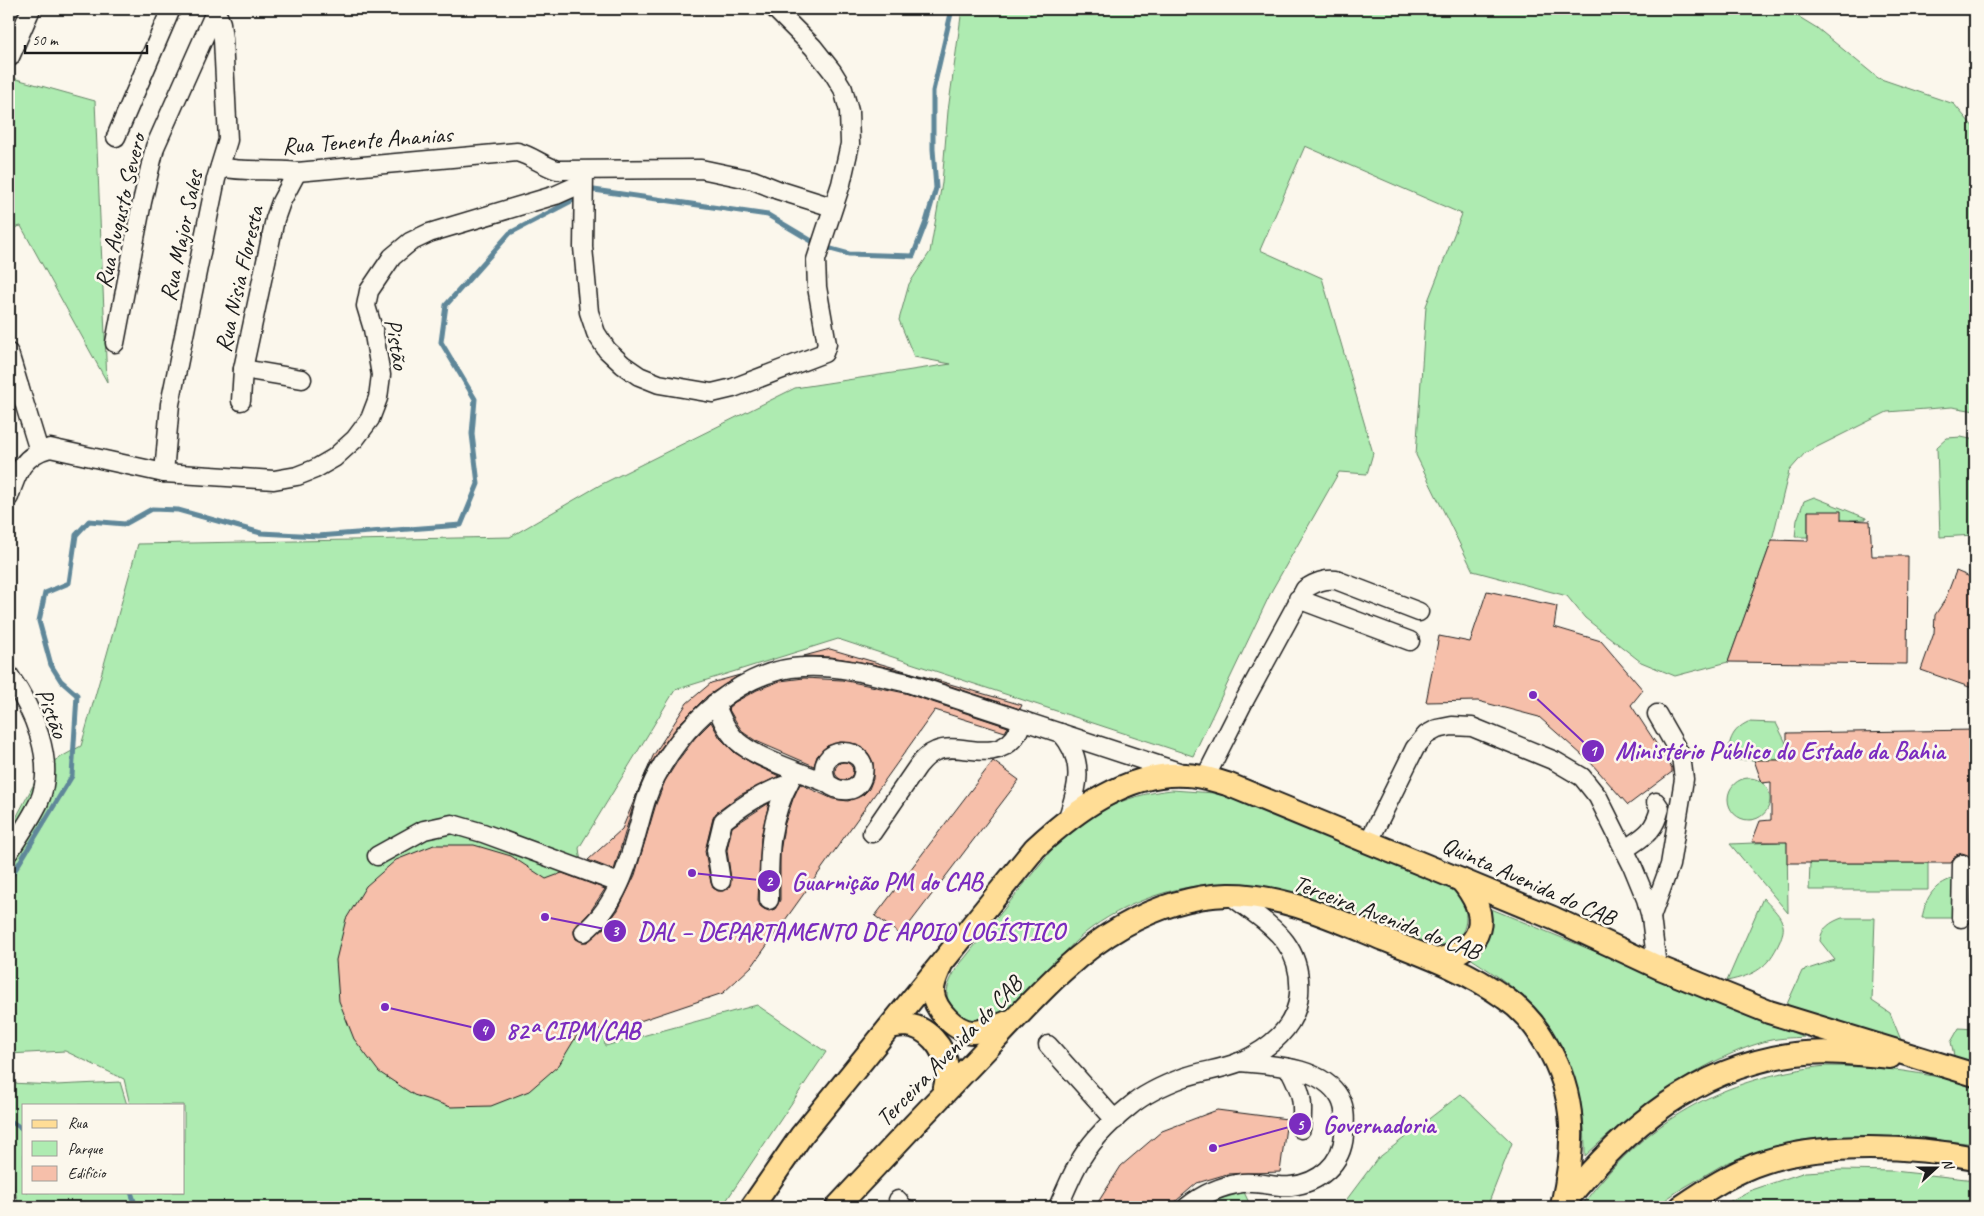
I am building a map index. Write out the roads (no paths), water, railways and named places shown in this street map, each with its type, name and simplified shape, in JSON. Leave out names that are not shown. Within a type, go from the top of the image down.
[{"type":"main road","name":"Quinta Avenida do CAB","points":[[1067,820],[1105,797],[1136,782],[1168,775],[1196,776],[1227,784],[1553,918],[1657,967],[1768,1012],[1975,1075]]},
{"type":"main road","points":[[752,1207],[801,1136],[942,962],[1036,848],[1067,820]]},
{"type":"main road","points":[[1437,960],[1448,957],[1467,947],[1478,931],[1480,910],[1476,900],[1462,880]]},
{"type":"main road","name":"Terceira Avenida do CAB","points":[[837,1207],[1015,1019],[1091,947],[1124,925],[1182,902],[1230,895],[1257,898],[1314,912],[1437,960],[1484,984],[1508,999],[1531,1021],[1546,1044],[1559,1068],[1571,1113],[1570,1164],[1562,1206]]},
{"type":"main road","points":[[942,962],[935,980],[933,994],[946,1017],[960,1027],[972,1032],[991,1028],[1015,1019]]},
{"type":"main road","points":[[890,1027],[906,1025],[915,1027],[925,1032],[938,1044],[947,1067],[944,1092]]},
{"type":"main road","points":[[1562,1206],[1587,1174],[1622,1138],[1668,1103],[1718,1076],[1746,1066],[1797,1054],[1878,1056],[1936,1062]]},
{"type":"main road","points":[[1681,1207],[1728,1178],[1764,1162],[1813,1151],[1900,1148],[1975,1158]]},
{"type":"street","points":[[10,57],[31,9]]},
{"type":"street","points":[[116,137],[171,9]]},
{"type":"street","points":[[775,9],[813,47],[832,71],[843,89],[849,111],[850,144],[841,184],[816,260],[815,273],[827,344],[824,352],[733,388],[712,393],[659,384],[639,376],[607,350],[596,333],[589,312],[583,247],[583,177],[701,169],[753,180],[832,207]]},
{"type":"street","name":"Rua Major Sales","points":[[164,473],[170,404],[220,167],[226,147],[228,127],[224,39],[221,24],[215,10]]},
{"type":"street","name":"Rua Augusto Severo","points":[[115,343],[142,202],[155,148],[215,10]]},
{"type":"street","name":"Rua Tenente Ananias","points":[[220,167],[244,171],[297,172],[517,152],[529,155],[546,167],[583,177]]},
{"type":"street","name":"Rua Nisia Floresta","points":[[241,401],[244,369],[275,219],[280,202],[297,172]]},
{"type":"street","name":"Pistão","points":[[39,451],[50,448],[164,473],[274,480],[296,476],[315,469],[334,458],[355,439],[370,419],[378,398],[381,374],[366,306],[369,291],[392,257],[410,242],[429,233],[546,198],[583,177]]},
{"type":"street","points":[[9,353],[14,387],[39,451],[24,462],[9,497]]},
{"type":"street","points":[[244,369],[302,379]]},
{"type":"street","points":[[584,932],[603,913],[619,883],[632,850],[647,798],[659,771],[694,723],[715,703],[742,686],[769,673],[801,666],[831,667],[908,683],[1196,776],[1225,737],[1305,589],[1315,582],[1325,579],[1336,580],[1419,612]]},
{"type":"street","points":[[1298,599],[1410,641]]},
{"type":"street","name":"Pistão","points":[[9,674],[38,729],[44,753],[44,782],[40,800],[9,852]]},
{"type":"street","points":[[715,703],[722,721],[741,744],[792,777],[827,783]]},
{"type":"street","points":[[1651,917],[1670,865],[1684,779],[1681,756],[1657,714]]},
{"type":"street","points":[[872,833],[926,757],[946,749],[980,752],[994,749],[1014,738],[1024,721]]},
{"type":"street","points":[[1369,841],[1415,748],[1426,735],[1437,729],[1452,726],[1472,727],[1493,734],[1554,761],[1582,777],[1598,798],[1646,899],[1651,917],[1657,967]]},
{"type":"street","points":[[1061,733],[1070,743],[1076,755],[1078,767],[1076,791],[1067,820]]},
{"type":"street","points":[[721,881],[716,850],[723,821],[742,806],[792,777]]},
{"type":"street","points":[[769,900],[770,839],[781,798],[792,777]]},
{"type":"street","points":[[1624,850],[1647,834],[1656,823],[1660,808],[1656,802]]},
{"type":"street","points":[[376,856],[424,830],[452,824],[483,833],[619,883]]},
{"type":"street","points":[[1961,918],[1962,864]]},
{"type":"street","points":[[1058,1207],[1077,1165],[1103,1129],[1129,1106],[1158,1088],[1186,1077],[1239,1062],[1268,1047],[1284,1031],[1295,1014],[1299,996],[1300,974],[1296,958],[1287,943],[1273,928],[1230,895]]},
{"type":"street","points":[[1048,1045],[1115,1120]]},
{"type":"street","points":[[1187,1207],[1202,1195],[1241,1183],[1259,1182],[1290,1186],[1321,1177],[1333,1166],[1340,1154],[1344,1139],[1344,1104],[1335,1089],[1316,1077],[1289,1068],[1239,1062]]},
{"type":"street","points":[[1289,1068],[1301,1092],[1303,1111],[1301,1129]]},
{"type":"waterway","points":[[587,193],[594,190],[768,215],[820,246],[849,254],[913,256],[936,188],[933,149],[933,91],[952,9]]},
{"type":"waterway","points":[[9,880],[72,776],[77,695],[61,681],[51,665],[39,621],[45,593],[69,583],[76,535],[89,521],[125,524],[152,509],[178,510],[261,533],[318,536],[461,525],[478,484],[472,434],[475,399],[441,342],[446,305],[510,233],[579,197]]},
{"type":"waterway","points":[[9,1120],[22,1129]]},
{"type":"waterway","points":[[132,1194],[136,1207]]},
{"type":"place","name":"Ministério Público do Estado da Bahia","points":[[1533,695]]},
{"type":"place","name":"Guarnição PM do CAB","points":[[692,873]]},
{"type":"place","name":"DAL – DEPARTAMENTO DE APOIO LOGÍSTICO","points":[[545,917]]},
{"type":"place","name":"82ª CIPM/CAB","points":[[385,1007]]},
{"type":"place","name":"Governadoria","points":[[1213,1148]]}]
